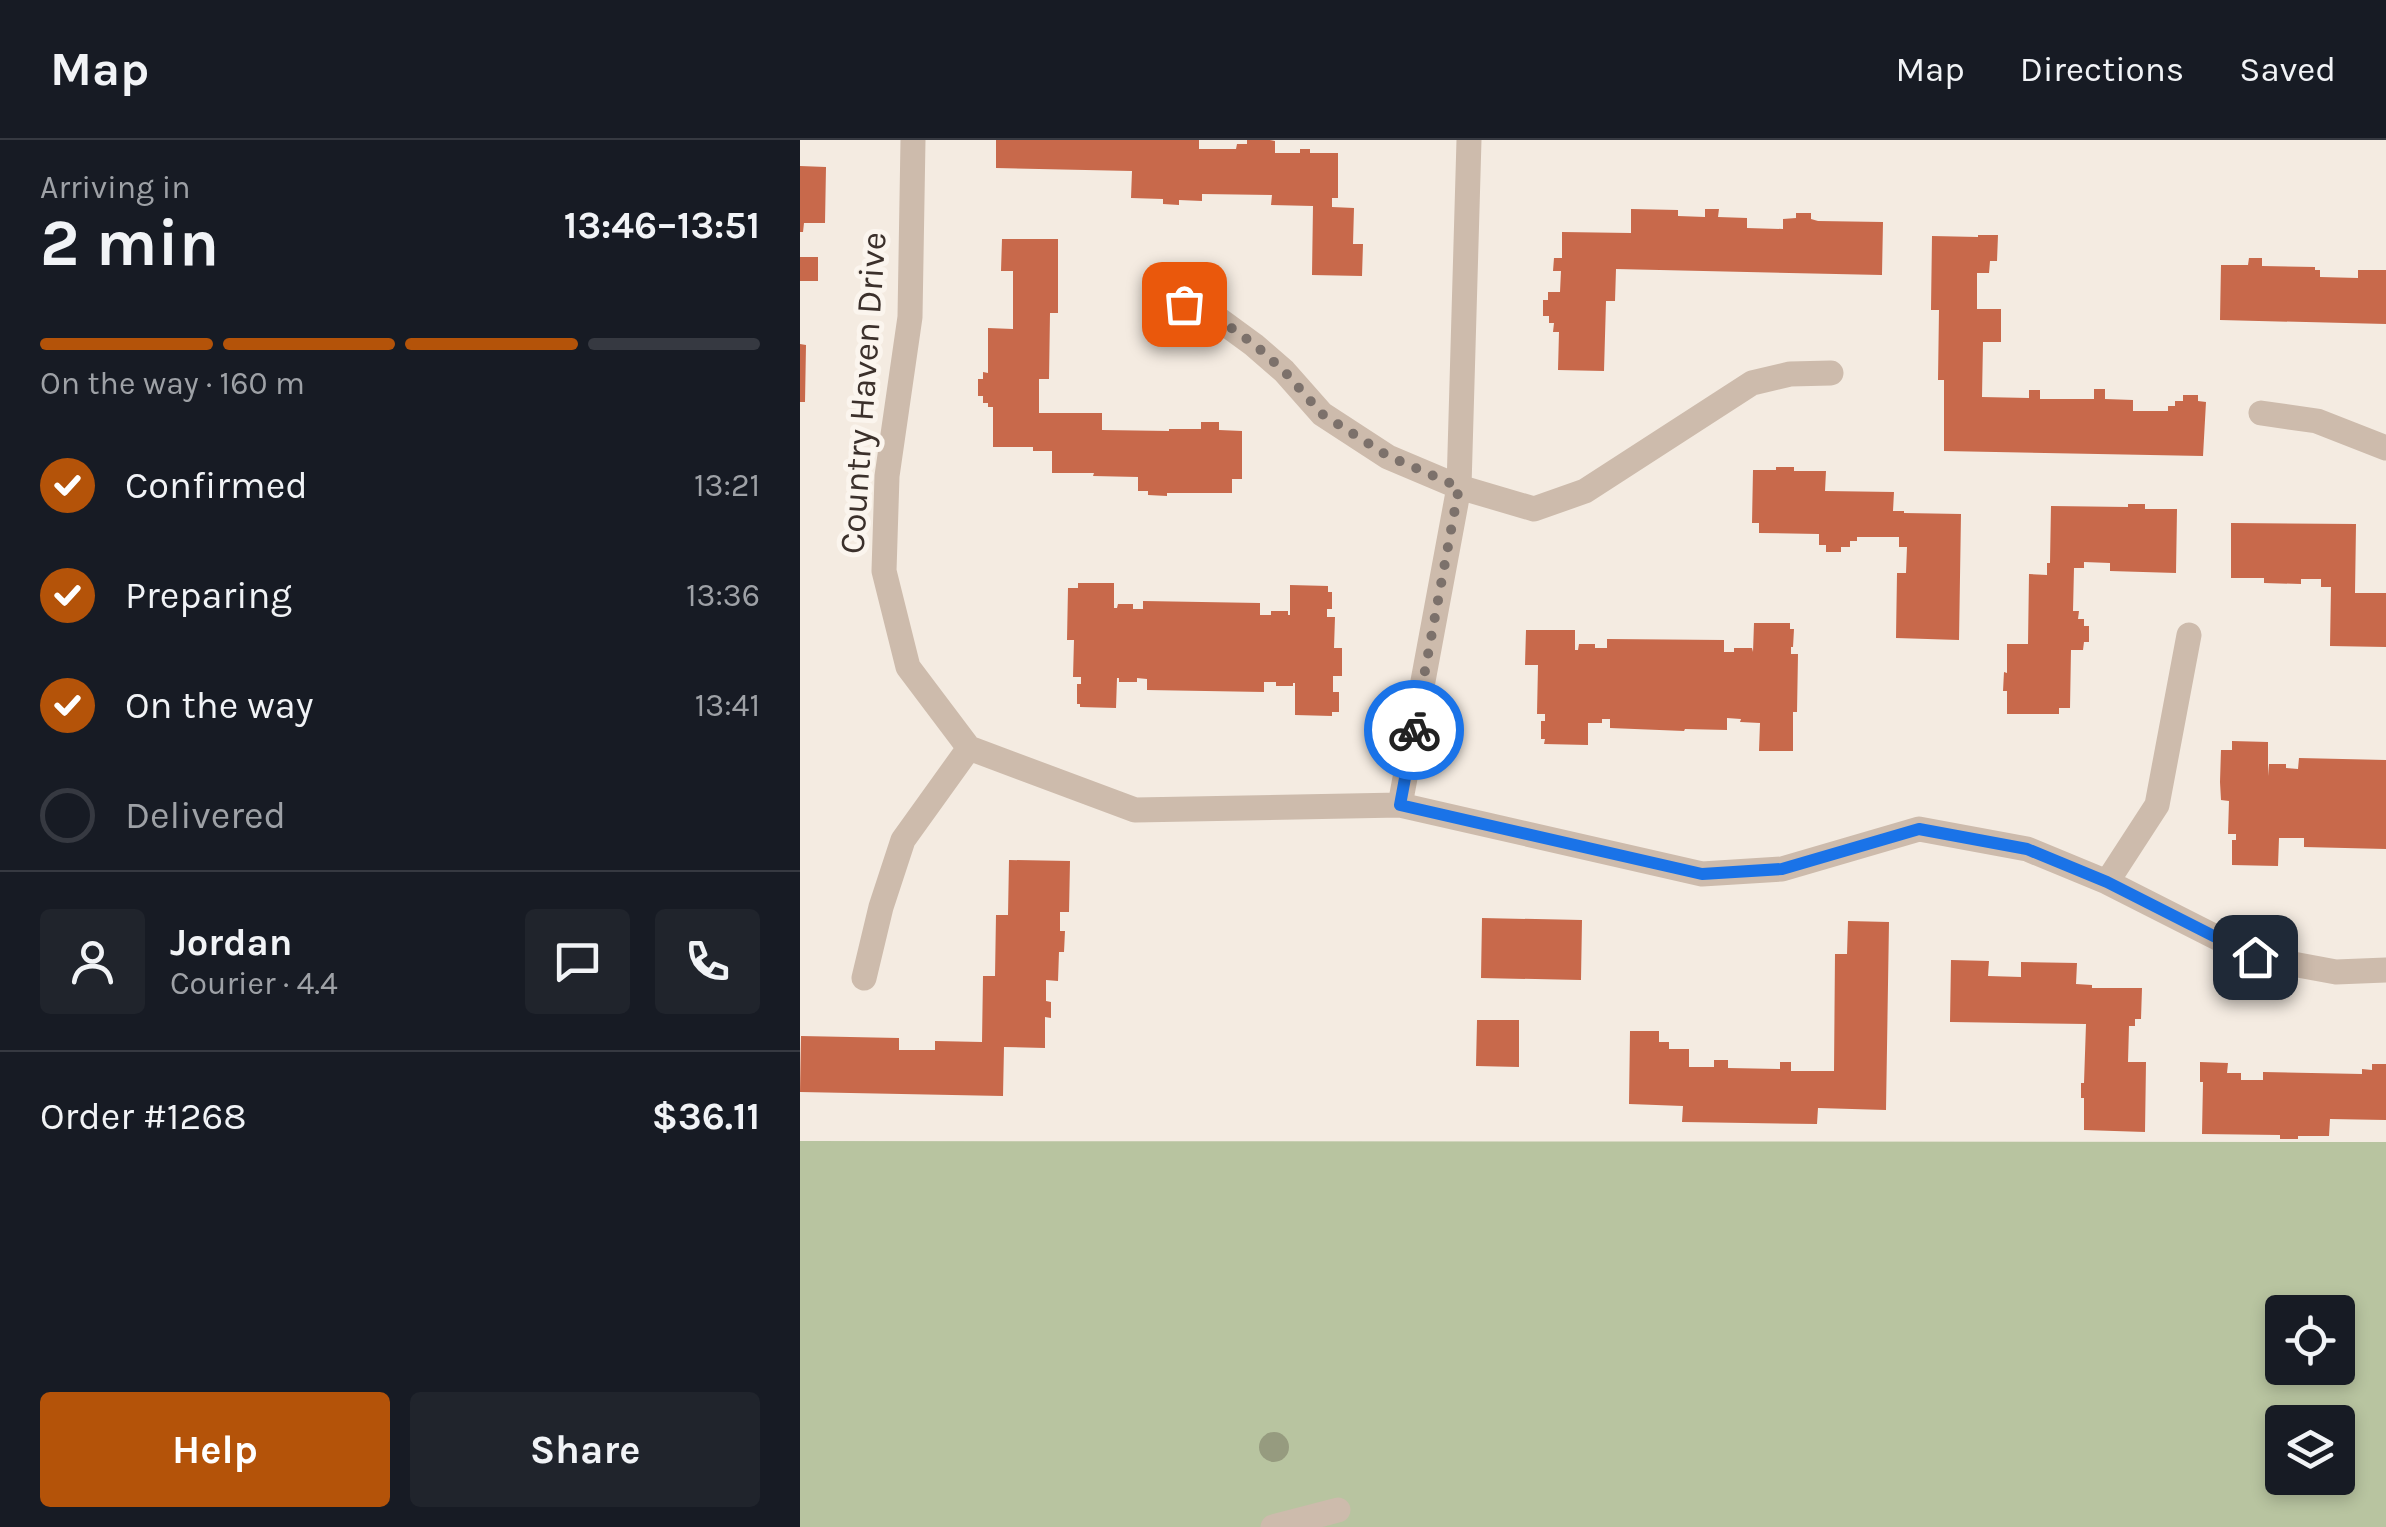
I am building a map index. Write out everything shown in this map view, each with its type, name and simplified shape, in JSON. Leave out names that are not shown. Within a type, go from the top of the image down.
[{"type":"street","name":"Country Haven Drive","points":[[913,140],[910,316],[887,476],[884,571],[908,667],[969,748]]},
{"type":"street","points":[[1400,805],[1459,487],[1469,140]]},
{"type":"street","points":[[1155,292],[1213,315],[1284,371],[1322,414],[1388,456],[1459,487],[1534,508],[1585,491],[1752,382],[1790,374],[1831,372]]},
{"type":"street","points":[[2261,413],[2317,420],[2386,448]]},
{"type":"street","points":[[2107,882],[2157,805],[2190,635]]},
{"type":"street","points":[[864,978],[903,840],[969,748],[1135,810],[1400,805],[1702,874],[1782,869],[1919,829],[2027,849],[2107,882],[2255,957],[2336,972],[2386,970]]},
{"type":"street","points":[[1274,1527],[1338,1510]]},
{"type":"green space","points":[[800,1141],[2386,1142],[2386,1527],[800,1527]]},
{"type":"building","points":[[996,140],[1199,140],[1199,149],[1236,149],[1237,144],[1247,144],[1247,140],[1270,140],[1275,141],[1275,153],[1310,149],[1310,153],[1338,153],[1338,198],[1332,198],[1332,207],[1354,208],[1353,244],[1363,244],[1362,276],[1312,275],[1313,206],[1271,205],[1272,195],[1202,194],[1202,201],[1179,200],[1179,205],[1163,204],[1163,199],[1131,198],[1132,171],[996,168]]},
{"type":"building","points":[[800,166],[826,167],[825,223],[804,223],[803,232],[800,232]]},
{"type":"building","points":[[1631,209],[1678,210],[1678,216],[1705,217],[1705,209],[1719,209],[1718,217],[1747,218],[1747,228],[1783,229],[1783,219],[1796,218],[1796,213],[1811,213],[1811,219],[1818,221],[1883,222],[1882,275],[1616,269],[1615,301],[1606,301],[1604,371],[1558,370],[1559,332],[1553,332],[1554,323],[1549,323],[1549,316],[1543,316],[1543,300],[1548,300],[1548,292],[1560,292],[1561,271],[1553,271],[1554,258],[1562,258],[1562,232],[1631,233]]},
{"type":"building","points":[[1998,235],[1997,261],[1990,261],[1989,273],[1977,273],[1977,309],[2001,309],[2001,342],[1983,342],[1982,397],[2029,398],[2029,390],[2040,390],[2040,399],[2094,399],[2094,389],[2105,389],[2105,399],[2133,400],[2133,411],[2168,411],[2175,401],[2183,401],[2183,395],[2198,395],[2198,401],[2206,402],[2203,456],[1944,451],[1944,380],[1938,380],[1939,310],[1931,310],[1932,236]]},
{"type":"building","points":[[1002,239],[1058,239],[1058,313],[1050,313],[1049,379],[1039,379],[1039,413],[1102,413],[1102,430],[1201,429],[1201,422],[1219,422],[1219,430],[1242,431],[1242,479],[1232,479],[1232,493],[1148,495],[1148,491],[1138,491],[1138,477],[1052,473],[1052,451],[993,447],[993,407],[978,396],[978,379],[983,379],[983,372],[988,373],[988,328],[1013,329],[1013,271],[1001,271]]},
{"type":"building","points":[[800,257],[818,257],[818,281],[800,281]]},
{"type":"building","points":[[2249,258],[2262,258],[2262,266],[2315,267],[2320,270],[2320,277],[2358,278],[2358,270],[2386,270],[2386,324],[2220,320],[2221,265],[2248,265]]},
{"type":"building","points":[[800,344],[806,345],[805,402],[800,402]]},
{"type":"building","points":[[1776,467],[1826,471],[1825,491],[1894,492],[1893,511],[1961,514],[1959,640],[1896,638],[1897,573],[1906,573],[1907,547],[1899,547],[1899,537],[1857,537],[1857,541],[1850,541],[1850,547],[1841,547],[1841,552],[1826,552],[1826,545],[1819,545],[1819,534],[1759,533],[1759,523],[1752,523],[1753,470]]},
{"type":"building","points":[[2145,504],[2145,509],[2177,509],[2176,573],[2110,571],[2110,563],[2084,562],[2084,568],[2074,568],[2073,611],[2079,611],[2078,619],[2084,619],[2084,626],[2089,626],[2089,642],[2084,642],[2083,650],[2071,650],[2070,708],[2059,708],[2059,714],[2007,714],[2007,691],[2003,691],[2007,644],[2028,644],[2029,574],[2047,575],[2051,506]]},
{"type":"building","points":[[2231,523],[2356,524],[2355,593],[2386,593],[2386,647],[2330,646],[2331,587],[2321,587],[2321,579],[2301,579],[2301,584],[2231,578]]},
{"type":"building","points":[[1078,583],[1114,583],[1114,608],[1118,604],[1133,604],[1133,609],[1143,609],[1143,601],[1260,603],[1260,615],[1288,611],[1290,615],[1290,585],[1328,586],[1332,609],[1327,609],[1327,617],[1335,617],[1334,648],[1342,648],[1342,676],[1333,676],[1333,692],[1339,692],[1339,712],[1332,712],[1332,716],[1295,715],[1295,683],[1276,686],[1276,682],[1264,682],[1264,692],[1147,690],[1147,679],[1137,678],[1137,682],[1119,682],[1117,678],[1116,708],[1080,707],[1077,684],[1081,684],[1081,677],[1073,677],[1074,640],[1067,640],[1068,588],[1078,588]]},
{"type":"building","points":[[1754,623],[1790,623],[1790,629],[1794,629],[1791,654],[1798,654],[1793,751],[1759,751],[1760,723],[1727,718],[1727,730],[1684,731],[1610,728],[1610,719],[1602,719],[1602,723],[1588,723],[1588,745],[1544,744],[1545,739],[1541,739],[1545,714],[1537,714],[1538,665],[1525,665],[1526,630],[1575,630],[1575,650],[1579,644],[1607,648],[1607,639],[1724,640],[1724,652],[1752,648],[1753,652]]},
{"type":"building","points":[[2232,741],[2268,742],[2268,776],[2269,764],[2298,769],[2299,758],[2386,760],[2386,849],[2304,847],[2304,838],[2279,838],[2278,866],[2232,865],[2232,840],[2236,840],[2236,834],[2228,834],[2229,801],[2221,800],[2220,782],[2221,750],[2232,750]]},
{"type":"building","points":[[1009,860],[1070,861],[1069,912],[1060,912],[1060,931],[1065,931],[1064,952],[1059,952],[1058,981],[1046,980],[1051,1018],[1045,1017],[1045,1048],[1004,1047],[1003,1096],[800,1092],[801,1036],[899,1038],[899,1050],[935,1050],[935,1041],[982,1042],[983,976],[995,976],[996,915],[1008,915]]},
{"type":"building","points":[[1482,918],[1582,920],[1581,980],[1481,978]]},
{"type":"building","points":[[1848,921],[1889,922],[1886,1110],[1818,1108],[1817,1124],[1682,1122],[1683,1106],[1629,1104],[1630,1031],[1659,1031],[1659,1042],[1669,1042],[1669,1049],[1689,1049],[1689,1067],[1714,1067],[1714,1060],[1728,1060],[1728,1068],[1780,1069],[1780,1062],[1791,1062],[1791,1071],[1834,1071],[1835,954],[1847,954]]},
{"type":"building","points":[[1951,960],[1989,961],[1988,976],[2021,977],[2021,962],[2077,963],[2076,984],[2092,988],[2142,988],[2141,1019],[2135,1019],[2135,1026],[2129,1026],[2128,1062],[2146,1062],[2145,1132],[2084,1130],[2081,1083],[2086,1024],[1950,1022]]},
{"type":"building","points":[[1477,1020],[1519,1020],[1519,1067],[1476,1066]]},
{"type":"building","points":[[2200,1062],[2228,1063],[2227,1073],[2241,1073],[2241,1080],[2263,1080],[2263,1072],[2362,1074],[2362,1069],[2372,1070],[2372,1064],[2386,1064],[2386,1120],[2330,1119],[2329,1136],[2298,1139],[2280,1139],[2280,1135],[2202,1134]]},
{"type":"way so far","points":[[1184,304],[1213,315],[1254,344],[1322,414],[1388,456],[1459,487],[1414,730]]},
{"type":"route","points":[[1414,730],[1400,805],[1702,874],[1782,869],[1919,829],[2027,849],[2107,882],[2255,957]]}]
